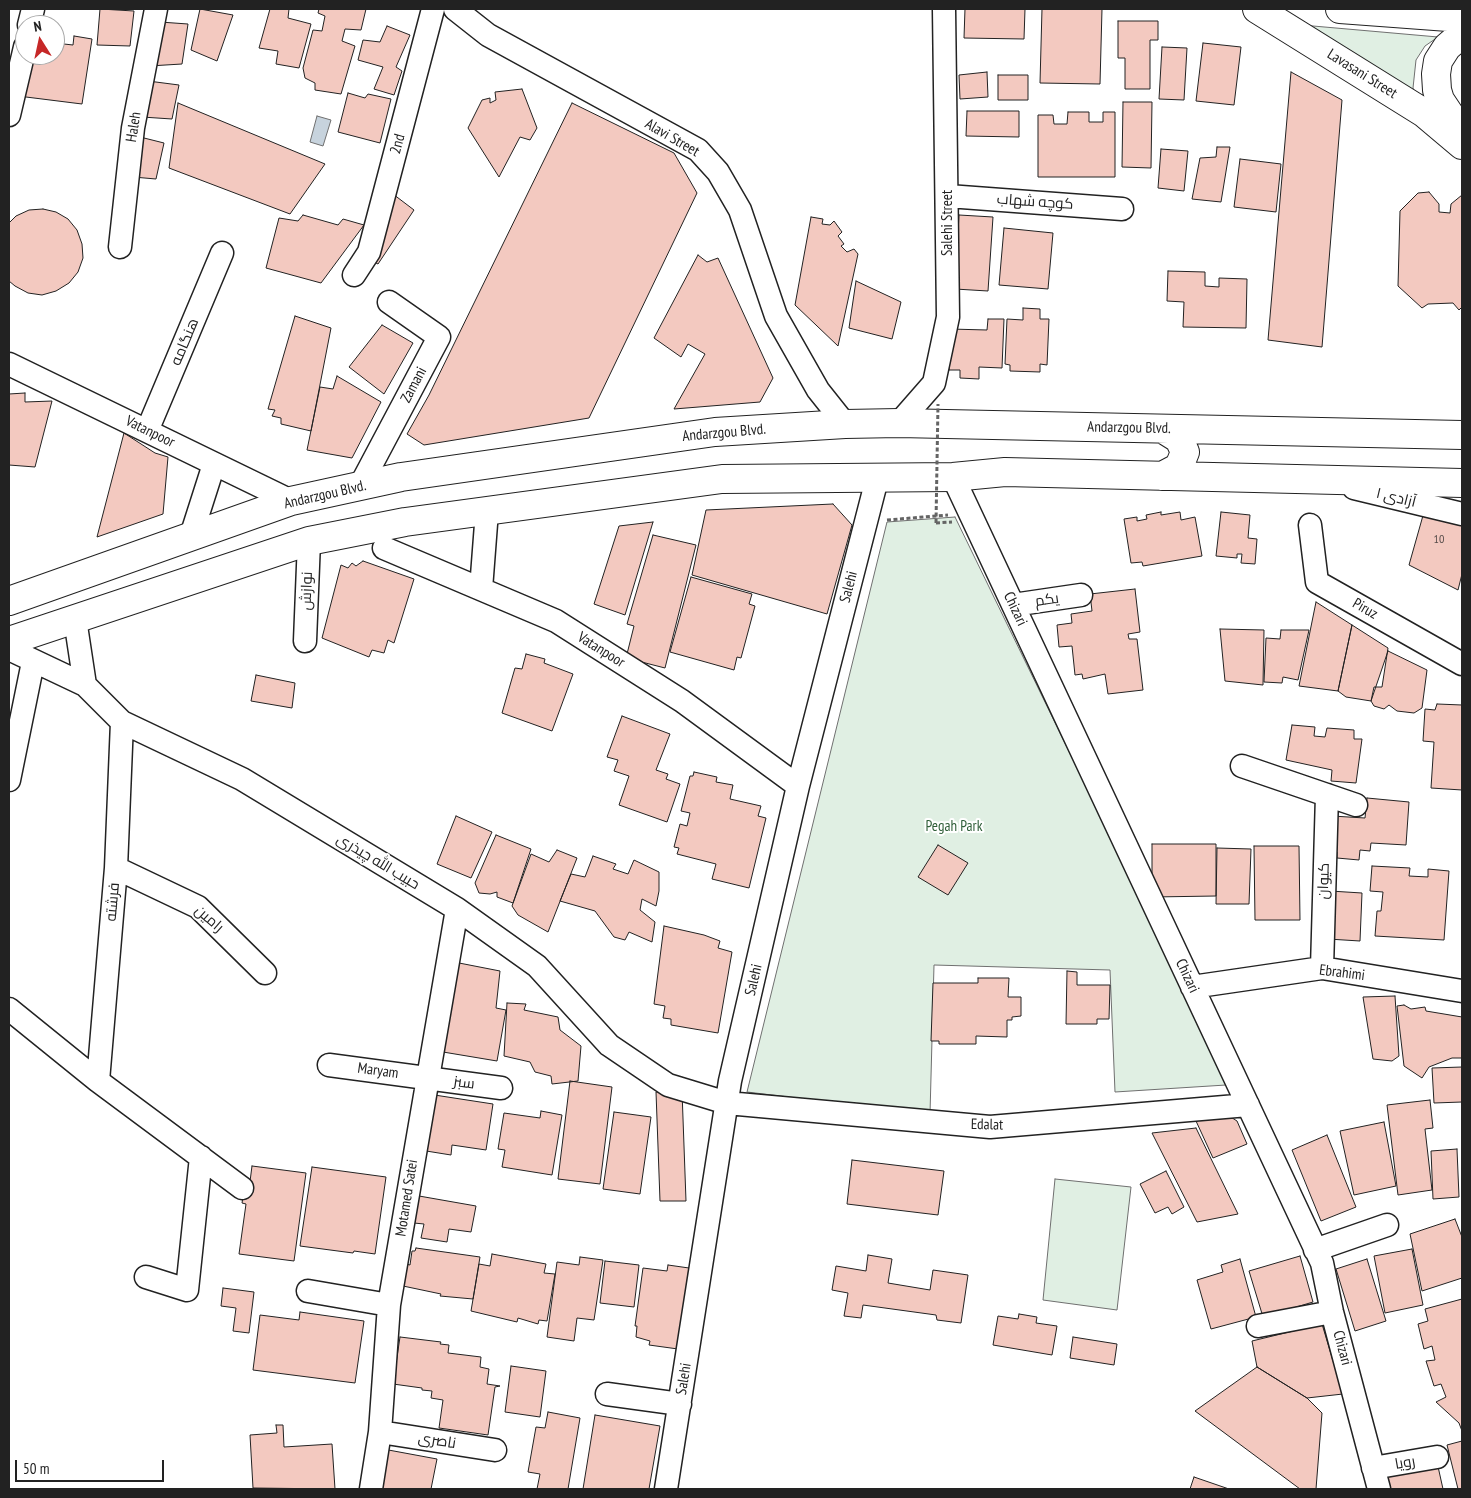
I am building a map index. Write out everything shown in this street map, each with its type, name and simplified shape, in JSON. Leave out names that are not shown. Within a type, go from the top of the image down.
[{"type":"main road","name":"Lavasani Street","points":[[1257,9],[1424,113],[1462,145]]},
{"type":"main road","points":[[1340,9],[1462,18]]},
{"type":"main road","points":[[1462,34],[1447,47],[1438,60],[1436,74],[1440,100],[1462,133]]},
{"type":"main road","name":"Andarzgou Blvd.","points":[[9,601],[291,501],[401,477],[716,432],[845,424],[899,423],[1462,435]]},
{"type":"main road","points":[[1162,476],[1178,467],[1185,452],[1179,439],[1163,429]]},
{"type":"main road","points":[[9,641],[308,540],[405,522],[722,480],[953,477],[1005,472],[1462,483]]},
{"type":"street","name":"Haleh","points":[[120,247],[133,128],[156,9]]},
{"type":"street","name":"2nd","points":[[354,275],[369,252],[433,9]]},
{"type":"street","name":"Alavi Street","points":[[455,9],[488,35],[698,150],[718,172],[740,210],[776,316],[818,390],[845,424]]},
{"type":"street","name":"Salehi Street","points":[[899,423],[934,383],[948,317],[948,196],[944,9]]},
{"type":"street","points":[[9,115],[21,65]]},
{"type":"street","name":"کوچه شهاب","points":[[948,196],[1122,209]]},
{"type":"street","name":"هنگامه","points":[[147,431],[222,253]]},
{"type":"street","name":"Zamani","points":[[360,486],[439,337],[389,302]]},
{"type":"street","name":"Vatanpoor","points":[[9,364],[291,501]]},
{"type":"street","points":[[191,536],[214,464]]},
{"type":"street","name":"Chizari","points":[[953,477],[1322,1263],[1332,1312],[1376,1479]]},
{"type":"street","name":"Salehi","points":[[666,1489],[727,1103],[798,786],[877,479]]},
{"type":"street","name":"آزادی ۱","points":[[1329,480],[1462,514]]},
{"type":"street","points":[[481,589],[487,511]]},
{"type":"street","name":"Piruz","points":[[1310,525],[1317,582],[1462,664]]},
{"type":"street","name":"نوازش","points":[[305,641],[308,540]]},
{"type":"street","name":"Vatanpoor","points":[[384,548],[565,627],[682,701],[798,786]]},
{"type":"street","name":"یکم","points":[[1013,605],[1081,595]]},
{"type":"street","points":[[75,619],[85,685]]},
{"type":"street","name":"حبیب الله چیذری","points":[[9,649],[85,685],[122,722],[242,779],[457,909],[537,966],[609,1046],[668,1085],[727,1103]]},
{"type":"street","points":[[9,780],[33,662]]},
{"type":"street","name":"فرشته","points":[[98,1081],[116,868],[122,722]]},
{"type":"street","points":[[1242,766],[1356,805]]},
{"type":"street","name":"کیوان","points":[[1322,968],[1327,795]]},
{"type":"street","name":"رامین","points":[[116,868],[198,907],[265,973]]},
{"type":"street","name":"Motamed Satei","points":[[371,1489],[380,1432],[389,1305],[457,909]]},
{"type":"street","name":"Ebrahimi","points":[[1192,987],[1322,968],[1462,991]]},
{"type":"street","points":[[9,1009],[98,1081],[242,1188]]},
{"type":"street","name":"Maryam","points":[[329,1065],[427,1078]]},
{"type":"street","name":"سبز","points":[[427,1078],[501,1088]]},
{"type":"street","name":"Edalat","points":[[727,1103],[990,1127],[1248,1105]]},
{"type":"street","points":[[146,1277],[187,1290],[201,1157]]},
{"type":"street","points":[[1316,1250],[1387,1224]]},
{"type":"street","points":[[308,1291],[389,1305]]},
{"type":"street","points":[[1258,1326],[1332,1312]]},
{"type":"street","points":[[607,1394],[680,1404]]},
{"type":"street","name":"ناصری","points":[[380,1432],[495,1450]]},
{"type":"street","name":"رویا","points":[[1376,1479],[1437,1457]]},
{"type":"path","points":[[936,523],[938,404]]},
{"type":"path","points":[[865,522],[952,515]]},
{"type":"green space","points":[[1279,23],[1438,37],[1425,46],[1416,60],[1413,88],[1420,103]]},
{"type":"green space","name":"Pegah Park","points":[[955,517],[1167,953],[1226,1085],[1115,1092],[1110,970],[934,965],[930,1114],[747,1092],[887,522]]},
{"type":"green space","points":[[1055,1179],[1131,1187],[1117,1310],[1043,1300]]},
{"type":"shaded area","points":[[317,116],[331,120],[323,146],[310,142]]},
{"type":"building","points":[[100,9],[134,11],[130,46],[97,45]]},
{"type":"building","points":[[200,9],[233,15],[217,61],[191,50]]},
{"type":"building","points":[[270,9],[289,9],[288,18],[311,24],[299,68],[276,64],[278,51],[259,48]]},
{"type":"building","points":[[319,9],[366,9],[361,30],[345,29],[342,41],[355,46],[341,94],[315,90],[315,83],[305,78],[303,68],[313,30],[322,31],[325,16],[318,13]]},
{"type":"building","points":[[965,9],[1025,9],[1024,39],[964,38]]},
{"type":"building","points":[[1042,9],[1102,9],[1100,84],[1040,83]]},
{"type":"building","points":[[1118,21],[1158,21],[1158,40],[1150,40],[1150,89],[1125,89],[1125,58],[1118,58]]},
{"type":"building","points":[[160,22],[188,24],[182,64],[149,66]]},
{"type":"building","points":[[387,26],[410,35],[396,67],[402,71],[394,95],[374,89],[383,67],[358,60],[363,40],[380,42]]},
{"type":"building","points":[[74,36],[92,39],[82,104],[18,96],[25,65],[65,65],[65,44],[73,45]]},
{"type":"building","points":[[1203,43],[1241,47],[1234,105],[1196,101]]},
{"type":"building","points":[[1162,47],[1187,48],[1184,100],[1159,99]]},
{"type":"building","points":[[987,72],[988,97],[960,99],[959,75]]},
{"type":"building","points":[[1291,72],[1342,100],[1322,347],[1268,340]]},
{"type":"building","points":[[998,75],[1028,75],[1028,100],[998,100]]},
{"type":"building","points":[[148,81],[179,85],[172,119],[142,117]]},
{"type":"building","points":[[522,89],[537,128],[530,140],[520,137],[499,177],[468,128],[482,100],[490,98],[490,103],[496,100],[495,92]]},
{"type":"building","points":[[348,93],[365,98],[368,94],[391,99],[380,143],[338,132]]},
{"type":"building","points":[[1123,102],[1152,102],[1151,168],[1122,167]]},
{"type":"building","points":[[178,103],[325,164],[290,214],[169,168]]},
{"type":"building","points":[[572,103],[674,153],[697,193],[589,418],[424,445],[407,434],[429,395]]},
{"type":"building","points":[[967,111],[1019,111],[1019,137],[966,136]]},
{"type":"building","points":[[1068,112],[1089,112],[1089,122],[1103,122],[1103,112],[1115,112],[1115,177],[1038,177],[1038,115],[1053,115],[1054,124],[1067,124]]},
{"type":"building","points":[[136,136],[164,143],[156,179],[133,177]]},
{"type":"building","points":[[1217,147],[1230,147],[1221,202],[1192,199],[1200,158],[1216,157]]},
{"type":"building","points":[[1161,149],[1188,151],[1184,191],[1158,188]]},
{"type":"building","points":[[1240,159],[1281,164],[1276,212],[1234,207]]},
{"type":"building","points":[[389,191],[414,210],[378,264],[362,256]]},
{"type":"building","points":[[1429,192],[1439,204],[1439,212],[1450,213],[1451,204],[1462,195],[1462,307],[1459,310],[1453,303],[1428,304],[1422,308],[1398,286],[1400,211],[1418,193]]},
{"type":"building","points":[[43,209],[56,212],[68,219],[77,230],[82,244],[83,258],[78,272],[69,283],[56,291],[42,295],[28,293],[9,281],[9,223],[16,216],[29,210]]},
{"type":"building","points":[[303,215],[338,225],[343,219],[364,225],[321,283],[266,268],[279,218],[298,221]]},
{"type":"building","points":[[959,215],[993,217],[988,291],[955,289]]},
{"type":"building","points":[[811,217],[823,219],[822,224],[830,225],[834,221],[842,232],[838,236],[844,244],[841,246],[847,252],[854,249],[858,254],[838,346],[795,305]]},
{"type":"building","points":[[1004,228],[1053,233],[1048,289],[999,285]]},
{"type":"building","points":[[698,255],[707,262],[718,258],[773,378],[760,402],[674,409],[705,354],[688,344],[681,357],[654,338]]},
{"type":"building","points":[[1168,271],[1205,272],[1205,286],[1219,287],[1219,278],[1247,279],[1246,328],[1183,327],[1184,302],[1167,301]]},
{"type":"building","points":[[856,281],[901,302],[892,339],[849,328]]},
{"type":"building","points":[[1023,308],[1040,309],[1040,319],[1049,319],[1047,365],[1040,364],[1040,372],[1010,371],[1010,365],[1005,364],[1007,319],[1023,320]]},
{"type":"building","points":[[295,316],[331,328],[311,431],[281,424],[281,418],[272,416],[275,410],[268,409]]},
{"type":"building","points":[[988,319],[1004,319],[1002,368],[979,367],[979,379],[960,378],[960,370],[949,370],[950,329],[987,330]]},
{"type":"building","points":[[382,325],[413,343],[384,394],[349,367]]},
{"type":"building","points":[[337,376],[381,402],[352,458],[307,450],[320,387],[333,389]]},
{"type":"building","points":[[25,393],[25,402],[52,401],[35,467],[9,465],[9,394]]},
{"type":"building","points":[[124,433],[155,453],[168,457],[163,514],[97,537]]},
{"type":"building","points":[[833,504],[852,525],[827,614],[692,575],[706,510]]},
{"type":"building","points":[[1161,512],[1161,515],[1180,512],[1181,520],[1195,517],[1202,556],[1143,566],[1142,562],[1131,563],[1124,519],[1137,517],[1137,521],[1147,519],[1146,515]]},
{"type":"building","points":[[1221,512],[1250,515],[1248,538],[1257,539],[1255,564],[1241,563],[1242,554],[1237,554],[1237,558],[1216,556]]},
{"type":"building","points":[[1424,512],[1462,524],[1462,574],[1458,590],[1409,565]]},
{"type":"building","points":[[653,522],[625,615],[594,604],[619,526]]},
{"type":"building","points":[[653,535],[696,545],[665,668],[626,658],[634,626],[627,624]]},
{"type":"building","points":[[363,561],[414,579],[394,643],[388,640],[384,653],[372,650],[369,657],[322,638],[341,565],[348,568],[352,563],[356,566]]},
{"type":"building","points":[[691,577],[752,594],[749,604],[755,606],[741,658],[737,657],[734,670],[670,652]]},
{"type":"building","points":[[1135,589],[1140,632],[1128,634],[1129,639],[1137,639],[1143,690],[1108,694],[1105,674],[1083,679],[1082,674],[1075,675],[1072,646],[1059,647],[1057,625],[1072,623],[1071,614],[1092,611],[1090,594]]},
{"type":"building","points":[[1316,602],[1352,625],[1338,691],[1299,686]]},
{"type":"building","points":[[1352,625],[1388,648],[1382,687],[1374,687],[1371,701],[1346,697],[1338,691]]},
{"type":"building","points":[[1220,629],[1264,630],[1263,685],[1225,681]]},
{"type":"building","points":[[1281,630],[1309,630],[1298,680],[1283,677],[1282,683],[1264,682],[1266,638],[1280,639]]},
{"type":"building","points":[[1388,651],[1427,670],[1422,708],[1414,713],[1397,711],[1389,705],[1384,709],[1374,706],[1371,701]]},
{"type":"building","points":[[526,654],[545,659],[544,663],[573,674],[552,731],[502,713],[515,668],[522,669]]},
{"type":"building","points":[[256,675],[295,683],[292,708],[251,701]]},
{"type":"building","points":[[1437,704],[1462,705],[1462,790],[1431,788],[1434,742],[1423,741],[1425,709],[1435,710]]},
{"type":"building","points":[[622,716],[670,734],[656,770],[668,774],[666,779],[680,784],[667,822],[619,805],[629,776],[614,771],[618,760],[607,757]]},
{"type":"building","points":[[1292,725],[1315,727],[1314,736],[1325,737],[1327,728],[1354,730],[1354,739],[1362,739],[1356,783],[1331,781],[1332,770],[1286,760]]},
{"type":"building","points":[[694,772],[717,777],[716,782],[733,785],[730,799],[761,806],[758,816],[766,818],[749,888],[712,879],[716,864],[677,854],[679,848],[674,847],[680,824],[687,826],[690,813],[681,811],[690,776],[693,776]]},
{"type":"building","points":[[1367,798],[1409,802],[1406,845],[1371,843],[1370,851],[1360,850],[1359,860],[1337,858],[1337,852],[1330,851],[1332,816],[1365,818]]},
{"type":"building","points":[[456,816],[492,832],[471,878],[437,864]]},
{"type":"building","points":[[496,835],[531,849],[513,903],[497,897],[497,892],[490,894],[479,893],[475,883]]},
{"type":"building","points":[[1152,844],[1216,844],[1216,896],[1152,897]]},
{"type":"building","points":[[938,845],[968,863],[948,895],[918,877]]},
{"type":"building","points":[[1254,846],[1299,846],[1300,920],[1255,920]]},
{"type":"building","points":[[1217,848],[1251,849],[1249,904],[1216,904]]},
{"type":"building","points":[[557,850],[577,858],[548,932],[518,915],[512,906],[531,854],[549,862]]},
{"type":"building","points":[[593,856],[616,864],[613,869],[628,874],[634,860],[659,872],[659,891],[656,906],[642,899],[640,910],[655,922],[652,942],[629,932],[625,940],[614,937],[595,911],[560,901],[571,874],[585,877]]},
{"type":"building","points":[[1372,866],[1410,868],[1409,876],[1428,877],[1428,869],[1449,871],[1444,940],[1375,936],[1377,911],[1381,911],[1383,892],[1370,891]]},
{"type":"building","points":[[1330,891],[1362,893],[1360,941],[1328,939]]},
{"type":"building","points":[[664,926],[704,935],[720,941],[718,948],[732,952],[718,1033],[671,1025],[671,1019],[663,1018],[665,1006],[654,1004]]},
{"type":"building","points":[[454,962],[500,971],[496,1008],[506,1010],[497,1061],[437,1051]]},
{"type":"building","points":[[1067,971],[1077,972],[1077,985],[1110,985],[1109,1019],[1097,1019],[1097,1024],[1066,1024]]},
{"type":"building","points":[[978,978],[1009,978],[1008,997],[1021,997],[1021,1016],[1012,1017],[1012,1020],[1007,1020],[1007,1037],[976,1036],[976,1044],[939,1044],[939,1041],[931,1041],[933,983],[978,983]]},
{"type":"building","points":[[1395,996],[1399,1056],[1392,1061],[1373,1059],[1363,997]]},
{"type":"building","points":[[507,1003],[526,1004],[524,1010],[558,1017],[560,1030],[581,1046],[578,1081],[552,1084],[551,1076],[535,1072],[530,1062],[504,1056]]},
{"type":"building","points":[[1404,1005],[1411,1009],[1425,1007],[1426,1011],[1462,1017],[1462,1058],[1452,1058],[1429,1067],[1422,1078],[1404,1066],[1397,1006]]},
{"type":"building","points":[[1462,1067],[1462,1102],[1434,1103],[1432,1068]]},
{"type":"building","points":[[570,1081],[612,1087],[600,1184],[558,1179]]},
{"type":"building","points":[[682,1091],[686,1201],[660,1201],[656,1092]]},
{"type":"building","points":[[428,1094],[493,1104],[486,1150],[452,1145],[451,1155],[420,1150]]},
{"type":"building","points":[[1430,1100],[1433,1128],[1425,1129],[1432,1190],[1398,1195],[1387,1105]]},
{"type":"building","points":[[541,1111],[562,1115],[552,1175],[502,1167],[505,1150],[498,1149],[504,1113],[540,1118]]},
{"type":"building","points":[[614,1112],[651,1117],[640,1194],[603,1189]]},
{"type":"building","points":[[1226,1114],[1237,1121],[1247,1144],[1213,1158],[1196,1121]]},
{"type":"building","points":[[1384,1122],[1396,1186],[1354,1195],[1340,1131]]},
{"type":"building","points":[[1196,1128],[1238,1214],[1197,1222],[1152,1133]]},
{"type":"building","points":[[1327,1135],[1356,1207],[1321,1221],[1292,1150]]},
{"type":"building","points":[[1457,1149],[1459,1197],[1433,1199],[1431,1151]]},
{"type":"building","points":[[852,1160],[944,1171],[938,1215],[847,1204]]},
{"type":"building","points":[[252,1166],[306,1173],[294,1261],[239,1254],[246,1204],[242,1203],[243,1197],[248,1197]]},
{"type":"building","points":[[312,1167],[386,1177],[375,1254],[300,1246]]},
{"type":"building","points":[[1166,1171],[1184,1207],[1172,1214],[1168,1207],[1155,1213],[1140,1184]]},
{"type":"building","points":[[419,1196],[476,1206],[471,1232],[449,1229],[447,1242],[421,1238],[424,1224],[414,1223]]},
{"type":"building","points":[[1455,1219],[1462,1237],[1462,1278],[1422,1291],[1410,1234]]},
{"type":"building","points":[[416,1248],[480,1257],[473,1299],[440,1296],[441,1294],[403,1286],[406,1264],[410,1265],[412,1251],[415,1251]]},
{"type":"building","points":[[1412,1249],[1423,1305],[1385,1313],[1374,1256]]},
{"type":"building","points":[[492,1254],[546,1264],[544,1273],[555,1274],[547,1321],[539,1320],[538,1324],[518,1318],[517,1322],[471,1311],[479,1264],[490,1266]]},
{"type":"building","points":[[868,1255],[892,1259],[888,1283],[930,1290],[933,1270],[968,1275],[961,1323],[937,1320],[936,1315],[863,1305],[861,1318],[844,1316],[848,1293],[832,1290],[836,1266],[866,1271]]},
{"type":"building","points":[[1300,1256],[1313,1302],[1263,1317],[1249,1271]]},
{"type":"building","points":[[580,1257],[603,1260],[594,1320],[577,1318],[574,1341],[547,1337],[557,1262],[579,1265]]},
{"type":"building","points":[[1240,1259],[1256,1317],[1211,1329],[1197,1280],[1223,1272],[1221,1265]]},
{"type":"building","points":[[1367,1259],[1386,1321],[1355,1331],[1336,1269]]},
{"type":"building","points":[[605,1261],[639,1265],[634,1307],[600,1303]]},
{"type":"building","points":[[668,1265],[689,1268],[678,1349],[649,1345],[650,1341],[636,1337],[637,1326],[635,1326],[643,1268],[667,1271]]},
{"type":"building","points":[[223,1288],[254,1292],[249,1333],[233,1331],[236,1308],[221,1306]]},
{"type":"building","points":[[1462,1299],[1462,1431],[1459,1423],[1436,1402],[1446,1397],[1441,1384],[1434,1386],[1426,1361],[1435,1360],[1432,1346],[1424,1349],[1418,1324],[1428,1321],[1425,1309]]},
{"type":"building","points":[[300,1312],[364,1321],[355,1383],[253,1370],[260,1315],[299,1320]]},
{"type":"building","points":[[1019,1314],[1037,1317],[1036,1323],[1057,1326],[1052,1355],[993,1345],[998,1316],[1018,1319]]},
{"type":"building","points":[[1322,1324],[1343,1394],[1307,1398],[1257,1367],[1252,1341]]},
{"type":"building","points":[[400,1337],[441,1342],[440,1344],[449,1345],[448,1353],[481,1357],[480,1367],[489,1369],[487,1384],[500,1386],[495,1387],[488,1435],[439,1428],[443,1400],[431,1398],[432,1391],[393,1384]]},
{"type":"building","points":[[1073,1337],[1117,1344],[1114,1365],[1070,1358]]},
{"type":"building","points":[[511,1366],[546,1371],[540,1417],[505,1412]]},
{"type":"building","points":[[1257,1367],[1307,1398],[1322,1413],[1316,1489],[1300,1489],[1195,1411]]},
{"type":"building","points":[[548,1412],[580,1418],[568,1489],[537,1489],[540,1474],[528,1472],[536,1427],[545,1428]]},
{"type":"building","points":[[595,1415],[660,1426],[649,1489],[583,1489]]},
{"type":"building","points":[[276,1425],[283,1425],[284,1447],[332,1444],[335,1489],[253,1488],[250,1435],[277,1433]]},
{"type":"building","points":[[1462,1441],[1462,1489],[1458,1489],[1447,1445]]},
{"type":"building","points":[[383,1449],[437,1459],[431,1489],[375,1489]]},
{"type":"building","points":[[1437,1462],[1443,1489],[1389,1489],[1385,1473]]},
{"type":"building","points":[[1194,1477],[1229,1489],[1190,1489]]}]
